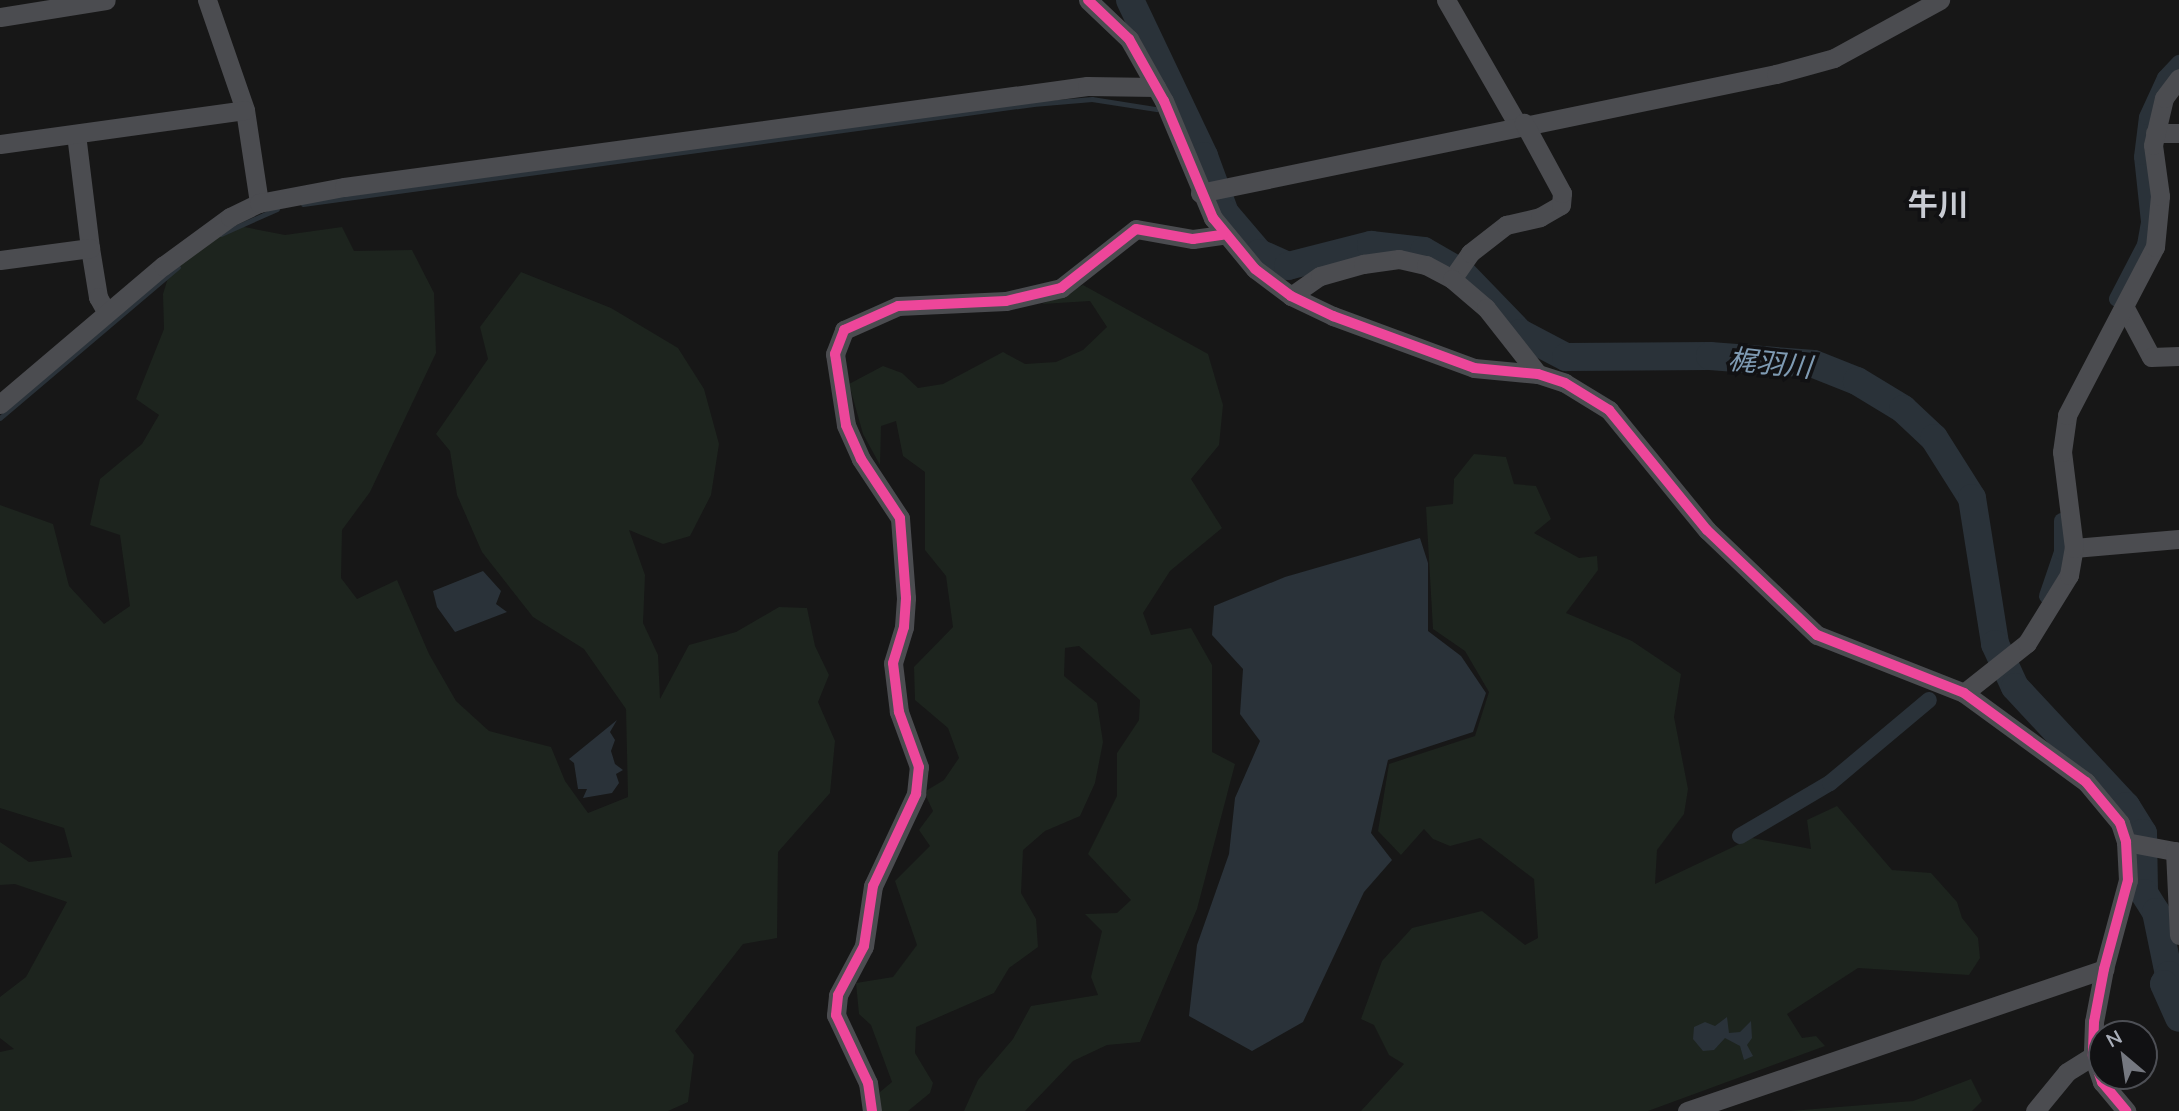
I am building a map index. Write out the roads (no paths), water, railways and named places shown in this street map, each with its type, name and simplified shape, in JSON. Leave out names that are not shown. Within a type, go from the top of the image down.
[{"type":"street","points":[[0,17],[106,0]]},
{"type":"street","points":[[206,0],[245,110],[259,203]]},
{"type":"street","points":[[1088,0],[1129,39],[1156,87],[1223,235],[1255,269],[1291,296],[1475,368],[1538,374],[1565,383],[1609,410],[1716,540],[1817,635],[1965,693],[2086,782],[2133,844],[2128,880],[2104,969],[2095,1020]]},
{"type":"street","points":[[1446,0],[1562,193],[1561,205],[1540,217],[1506,225],[1470,253],[1453,277]]},
{"type":"street","points":[[1204,192],[1521,124],[1776,75],[1834,58],[1940,0]]},
{"type":"street","points":[[1965,693],[1990,668],[2027,643],[2059,597],[2074,548],[2062,452],[2067,415],[2155,247],[2160,196],[2152,145],[2164,98],[2179,78]]},
{"type":"street","points":[[0,404],[163,265],[230,217],[259,203],[344,187],[1087,86],[1156,87]]},
{"type":"street","points":[[0,144],[245,110]]},
{"type":"street","points":[[2155,133],[2179,133]]},
{"type":"street","points":[[76,134],[98,297],[107,313]]},
{"type":"street","points":[[872,1111],[868,1083],[836,1015],[838,995],[864,946],[873,886],[916,794],[919,768],[899,712],[893,663],[904,627],[906,598],[900,518],[861,459],[846,425],[835,354],[844,330],[898,306],[1006,301],[1062,288],[1136,229],[1193,239],[1223,235]]},
{"type":"street","points":[[0,260],[90,248]]},
{"type":"street","points":[[1291,296],[1320,275],[1399,259],[1426,265],[1453,277],[1486,308],[1538,374]]},
{"type":"street","points":[[2125,308],[2151,357],[2179,356]]},
{"type":"street","points":[[2074,548],[2179,539]]},
{"type":"street","points":[[2133,844],[2175,851],[2179,935]]},
{"type":"street","points":[[1687,1111],[2104,969]]},
{"type":"street","points":[[2035,1111],[2067,1072],[2088,1059]]},
{"type":"street","points":[[2109,1090],[2126,1111]]},
{"type":"waterway","name":"梶羽川","points":[[1130,0],[1204,156],[1225,213],[1259,253],[1288,266],[1371,245],[1424,251],[1462,273],[1520,333],[1566,357],[1710,356],[1814,364],[1857,381],[1903,409],[1934,438],[1972,498],[1995,644],[2015,687],[2126,806],[2143,833],[2144,893],[2156,912],[2169,975],[2164,984],[2179,1018]]},
{"type":"waterway","points":[[2117,299],[2145,245],[2149,222],[2142,157],[2147,117],[2165,78],[2179,63]]},
{"type":"waterway","points":[[303,204],[1033,104],[1092,99],[1156,109]]},
{"type":"waterway","points":[[221,234],[277,209]]},
{"type":"waterway","points":[[0,418],[178,267]]},
{"type":"waterway","points":[[2047,596],[2062,552],[2062,521]]},
{"type":"waterway","points":[[1740,836],[1830,783],[1929,700]]},
{"type":"district","name":"牛川","points":[[1938,204]]}]
